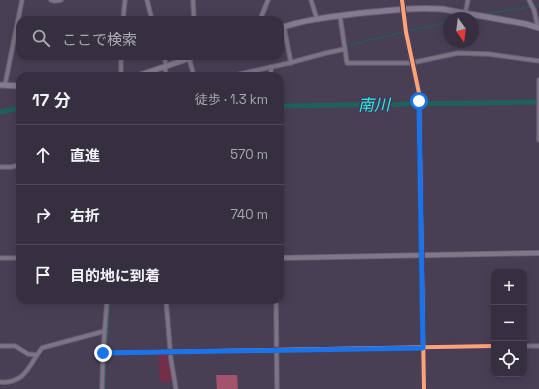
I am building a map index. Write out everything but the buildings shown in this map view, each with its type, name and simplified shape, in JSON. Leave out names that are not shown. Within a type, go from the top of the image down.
[{"type":"main road","points":[[284,27],[316,19],[403,8],[442,9],[456,12]]},
{"type":"main road","points":[[479,17],[539,28]]},
{"type":"main road","points":[[148,72],[183,60]]},
{"type":"main road","points":[[2,85],[16,86]]},
{"type":"street","points":[[18,16],[22,0]]},
{"type":"street","points":[[51,0],[55,2],[61,0]]},
{"type":"street","points":[[123,16],[125,0]]},
{"type":"street","points":[[147,0],[151,16]]},
{"type":"street","points":[[193,0],[194,16]]},
{"type":"street","points":[[262,16],[268,0]]},
{"type":"street","points":[[312,0],[316,19]]},
{"type":"street","points":[[402,0],[418,86],[419,101],[424,389]]},
{"type":"street","points":[[465,12],[468,0]]},
{"type":"street","points":[[529,0],[534,10],[539,28]]},
{"type":"street","points":[[340,16],[347,63],[413,62],[458,52],[488,54],[539,61]]},
{"type":"street","points":[[2,85],[16,26]]},
{"type":"street","points":[[284,34],[292,63]]},
{"type":"street","points":[[249,72],[292,63],[345,49]]},
{"type":"street","points":[[121,60],[121,72]]},
{"type":"street","points":[[164,60],[164,72]]},
{"type":"street","points":[[190,60],[193,72]]},
{"type":"street","points":[[271,67],[271,72]]},
{"type":"street","points":[[539,80],[539,140]]},
{"type":"street","points":[[0,167],[16,166]]},
{"type":"street","points":[[284,258],[539,253]]},
{"type":"street","points":[[0,258],[16,258]]},
{"type":"street","points":[[102,389],[107,304]]},
{"type":"street","points":[[166,304],[170,353],[176,389]]},
{"type":"street","points":[[276,304],[277,389]]},
{"type":"street","points":[[0,382],[12,382],[20,378],[27,371],[42,348],[105,331]]},
{"type":"street","points":[[0,346],[15,346],[28,354],[37,355]]},
{"type":"street","points":[[105,353],[491,346]]},
{"type":"street","points":[[527,346],[539,346]]},
{"type":"shaded area","points":[[158,354],[169,355],[174,381],[160,382]]},
{"type":"shaded area","points":[[216,375],[237,375],[238,389],[217,389]]},
{"type":"waterway","points":[[534,6],[539,5]]},
{"type":"waterway","points":[[484,14],[531,7]]},
{"type":"waterway","points":[[408,31],[443,23]]},
{"type":"waterway","points":[[346,46],[403,32]]},
{"type":"waterway","points":[[335,49],[343,47]]},
{"type":"waterway","name":"南川","points":[[284,106],[539,102]]},
{"type":"waterway","name":"南川","points":[[0,112],[16,109]]},
{"type":"waterway","points":[[105,389],[110,304]]},
{"type":"cycle path","points":[[402,0],[406,32],[419,93],[424,389]]},
{"type":"cycle path","points":[[103,353],[491,346]]},
{"type":"route","points":[[103,353],[423,348],[419,101]]}]
